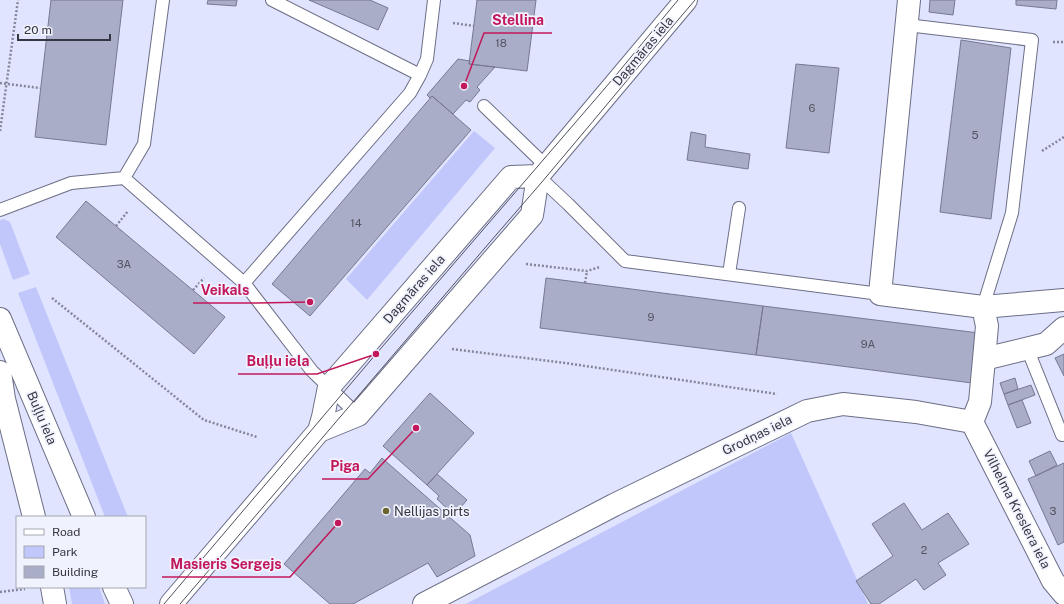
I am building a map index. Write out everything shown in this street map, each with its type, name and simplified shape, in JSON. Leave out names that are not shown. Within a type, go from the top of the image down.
[{"type":"street","name":"Dagmāras iela","points":[[171,604],[319,431],[358,415],[532,215],[542,171],[686,0]]},
{"type":"street","points":[[909,0],[880,294],[983,307],[1064,300]]},
{"type":"street","name":"Dagmāras iela","points":[[319,431],[329,387],[511,177],[542,171]]},
{"type":"street","points":[[972,422],[980,402],[987,326],[983,307]]},
{"type":"street","name":"Buļļu iela","points":[[0,319],[84,516]]},
{"type":"street","points":[[984,359],[1046,344],[1064,328]]},
{"type":"street","points":[[0,372],[4,399],[34,516]]},
{"type":"street","name":"Grodņas iela","points":[[424,604],[614,504],[807,411],[843,404],[916,412],[972,422]]},
{"type":"street","name":"Vilhelma Kreslera iela","points":[[972,422],[1053,581],[1064,594]]},
{"type":"street","points":[[52,588],[55,604]]},
{"type":"street","points":[[114,588],[122,604]]},
{"type":"lane","points":[[124,178],[144,144],[163,0]]},
{"type":"lane","points":[[272,0],[420,75]]},
{"type":"lane","points":[[244,283],[410,93],[427,58],[434,0]]},
{"type":"lane","points":[[906,25],[1032,40],[1012,213],[983,307]]},
{"type":"lane","points":[[484,106],[542,171],[568,204],[625,261],[880,294]]},
{"type":"lane","points":[[0,210],[71,183],[124,178],[244,283],[312,371],[358,415]]},
{"type":"lane","points":[[729,274],[739,208]]},
{"type":"lane","points":[[1027,348],[1062,436]]},
{"type":"path","points":[[0,131],[18,0]]},
{"type":"path","points":[[1051,42],[1064,42]]},
{"type":"path","points":[[0,83],[40,88]]},
{"type":"path","points":[[116,226],[124,216]]},
{"type":"path","points":[[525,263],[587,271],[625,261]]},
{"type":"path","points":[[585,283],[587,271]]},
{"type":"path","points":[[193,290],[202,280]]},
{"type":"path","points":[[52,298],[204,420],[257,437]]},
{"type":"path","points":[[445,348],[565,362],[781,395]]},
{"type":"path","points":[[0,592],[29,589]]},
{"type":"green space","points":[[474,131],[495,148],[367,300],[346,279]]},
{"type":"green space","points":[[4,219],[10,222],[30,274],[13,280],[0,244],[0,220]]},
{"type":"green space","points":[[36,287],[128,516],[105,516],[18,293]]},
{"type":"green space","points":[[791,433],[868,604],[466,604]]},
{"type":"green space","points":[[69,588],[99,588],[105,604],[72,604]]},
{"type":"building","points":[[51,0],[123,0],[106,145],[35,137]]},
{"type":"building","points":[[208,0],[237,0],[236,6],[207,4]]},
{"type":"building","points":[[309,0],[370,0],[388,8],[378,30]]},
{"type":"building","points":[[477,0],[536,0],[527,71],[469,64]]},
{"type":"building","points":[[930,0],[955,0],[953,15],[929,12]]},
{"type":"building","points":[[1016,0],[1057,0],[1056,9],[1016,5]]},
{"type":"building","points":[[961,40],[1011,48],[991,219],[940,212]]},
{"type":"building","points":[[458,59],[470,61],[469,64],[495,67],[477,87],[480,90],[470,102],[466,100],[453,114],[432,96],[430,98],[427,95]]},
{"type":"building","points":[[796,64],[839,68],[829,153],[786,148]]},
{"type":"building","points":[[432,96],[471,130],[310,316],[272,284]]},
{"type":"building","points":[[691,132],[706,135],[705,147],[750,154],[748,169],[687,160]]},
{"type":"building","points":[[86,201],[225,317],[194,354],[56,237]]},
{"type":"building","points":[[546,278],[763,306],[756,355],[540,328]]},
{"type":"building","points":[[763,306],[979,333],[972,383],[756,355]]},
{"type":"building","points":[[1064,354],[1064,376],[1055,358]]},
{"type":"building","points":[[1015,378],[1018,389],[1004,394],[1000,383]]},
{"type":"building","points":[[1031,385],[1035,395],[1008,405],[1004,394]]},
{"type":"building","points":[[430,393],[474,433],[427,485],[383,446]]},
{"type":"building","points":[[1022,400],[1031,423],[1017,428],[1008,405]]},
{"type":"building","points":[[1050,451],[1057,465],[1036,476],[1029,461]]},
{"type":"building","name":"Nellijas pirts","points":[[382,458],[470,535],[475,556],[437,577],[428,563],[353,604],[330,604],[284,564],[365,469],[370,473]]},
{"type":"building","points":[[1064,463],[1064,542],[1058,545],[1028,479]]},
{"type":"building","points":[[437,474],[467,500],[454,515],[437,499],[439,496],[427,485]]},
{"type":"building","points":[[904,503],[922,530],[948,513],[969,544],[938,563],[946,575],[924,590],[916,579],[879,604],[871,604],[856,581],[893,556],[872,524]]},
{"type":"tram line","points":[[164,604],[376,354],[612,80],[678,0]]},
{"type":"tram line","points":[[180,604],[542,182],[695,0]]},
{"type":"place","name":"Stellina","points":[[464,86]]},
{"type":"place","name":"Veikals","points":[[310,302]]},
{"type":"place","name":"Buļļu iela","points":[[376,354]]},
{"type":"place","name":"Piga","points":[[416,428]]},
{"type":"place","name":"Nellijas pirts","points":[[386,511]]},
{"type":"place","name":"Masieris Sergejs","points":[[338,523]]}]
